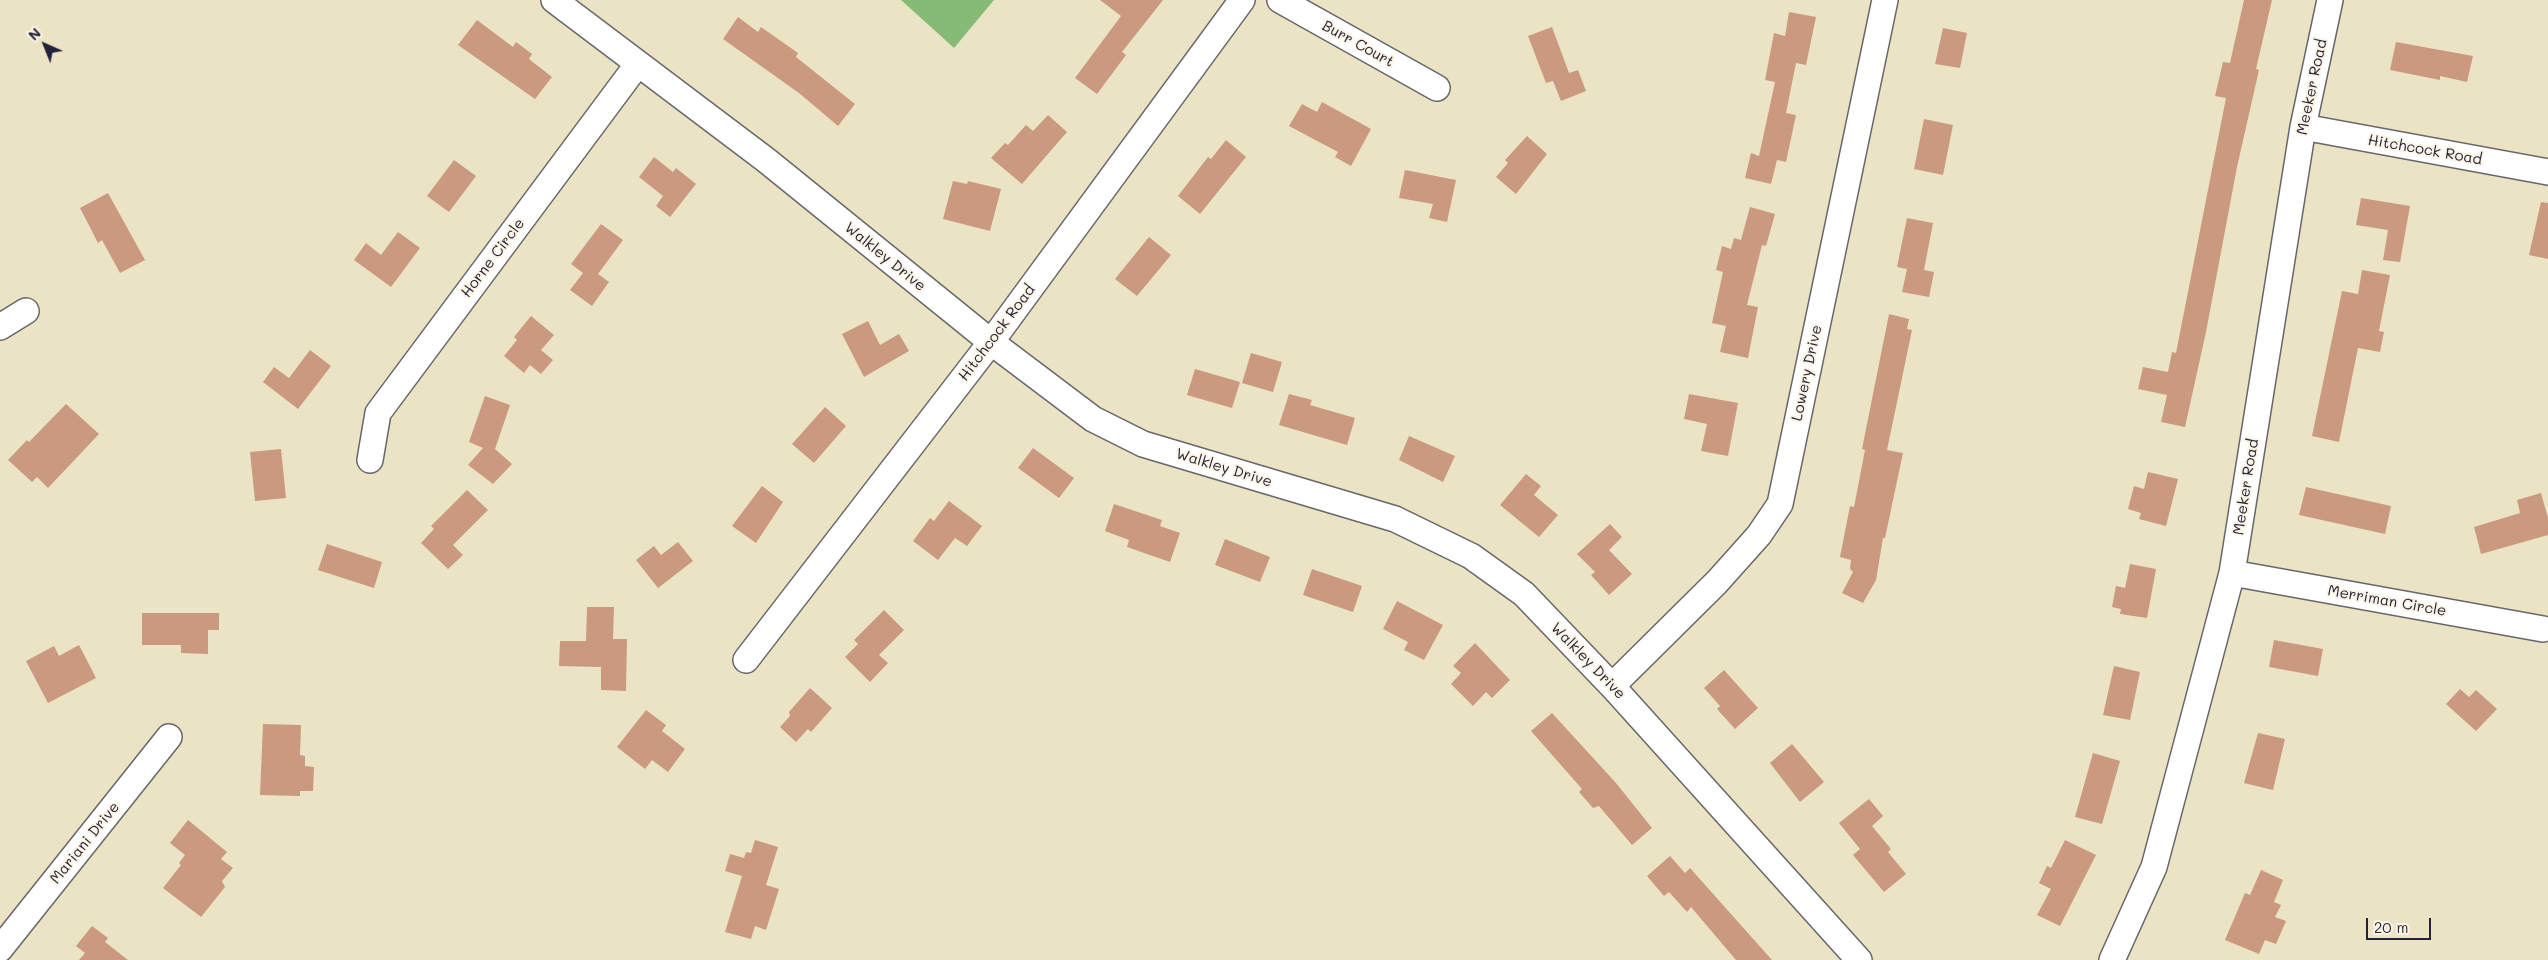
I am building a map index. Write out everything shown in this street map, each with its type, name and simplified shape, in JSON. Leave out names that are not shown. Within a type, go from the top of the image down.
[{"type":"street","name":"Walkley Drive","points":[[554,0],[766,160],[991,342],[1093,419],[1143,444],[1395,519],[1470,556],[1524,594],[1612,686],[1859,960]]},
{"type":"street","name":"Hitchcock Road","points":[[746,660],[991,342],[1242,0]]},
{"type":"street","name":"Burr Court","points":[[1280,0],[1437,88]]},
{"type":"street","name":"Lowery Drive","points":[[1612,686],[1717,582],[1759,535],[1780,504],[1885,0]]},
{"type":"street","name":"Meeker Road","points":[[2112,960],[2154,867],[2232,573],[2303,127],[2330,0]]},
{"type":"street","name":"Horne Circle","points":[[370,460],[378,413],[638,65]]},
{"type":"street","name":"Hitchcock Road","points":[[2303,127],[2548,172]]},
{"type":"street","points":[[0,327],[26,310]]},
{"type":"street","name":"Merriman Circle","points":[[2232,573],[2543,629]]},
{"type":"street","name":"Mariani Drive","points":[[0,949],[169,737]]},
{"type":"green space","points":[[901,0],[994,0],[954,48]]},
{"type":"building","points":[[1100,0],[1163,0],[1122,52],[1126,55],[1097,94],[1075,78],[1121,16]]},
{"type":"building","points":[[2244,0],[2272,0],[2256,69],[2259,70],[2237,167],[2206,332],[2185,427],[2161,422],[2167,395],[2138,389],[2143,367],[2168,372],[2172,352],[2176,353],[2226,98],[2215,96],[2223,62],[2230,63]]},
{"type":"building","points":[[1789,12],[1816,17],[1806,65],[1796,63],[1786,113],[1796,115],[1786,162],[1777,160],[1771,184],[1745,178],[1751,153],[1759,156],[1775,82],[1765,80],[1774,33],[1785,36]]},
{"type":"building","points":[[738,17],[758,32],[761,27],[798,53],[796,57],[855,104],[838,126],[799,93],[723,39]]},
{"type":"building","points":[[477,20],[513,47],[516,42],[532,54],[529,59],[552,77],[535,99],[458,45]]},
{"type":"building","points":[[1552,27],[1569,73],[1578,70],[1586,91],[1561,101],[1553,81],[1546,83],[1528,36]]},
{"type":"building","points":[[1943,28],[1967,33],[1960,68],[1935,64]]},
{"type":"building","points":[[2396,42],[2473,56],[2467,82],[2440,76],[2440,80],[2390,70]]},
{"type":"building","points":[[1322,102],[1371,129],[1351,166],[1335,157],[1338,152],[1289,126],[1302,104],[1317,112]]},
{"type":"building","points":[[1048,115],[1067,132],[1022,184],[991,158],[1005,143],[1008,145],[1026,125],[1033,131]]},
{"type":"building","points":[[1924,119],[1953,125],[1943,175],[1914,169]]},
{"type":"building","points":[[1527,136],[1547,154],[1516,194],[1496,177],[1508,163],[1505,160]]},
{"type":"building","points":[[1226,140],[1246,157],[1200,214],[1178,196],[1208,157],[1211,159]]},
{"type":"building","points":[[654,157],[673,172],[676,168],[696,184],[670,217],[656,206],[663,196],[639,177]]},
{"type":"building","points":[[454,160],[476,176],[449,212],[427,196]]},
{"type":"building","points":[[1405,170],[1456,180],[1447,222],[1429,218],[1433,204],[1399,198]]},
{"type":"building","points":[[953,181],[967,184],[968,181],[1001,189],[990,231],[943,219]]},
{"type":"building","points":[[108,193],[145,260],[120,273],[102,240],[98,243],[80,208]]},
{"type":"building","points":[[2361,198],[2410,206],[2400,262],[2383,260],[2388,230],[2356,225]]},
{"type":"building","points":[[2541,202],[2548,203],[2548,259],[2529,255]]},
{"type":"building","points":[[1750,207],[1775,214],[1766,246],[1762,245],[1747,305],[1758,307],[1748,358],[1720,352],[1726,326],[1712,323],[1723,272],[1716,270],[1722,246],[1731,249],[1734,238],[1741,240]]},
{"type":"building","points":[[1907,218],[1933,223],[1924,270],[1934,272],[1929,297],[1902,292],[1907,269],[1897,267]]},
{"type":"building","points":[[601,224],[623,240],[598,274],[609,282],[592,306],[570,290],[583,273],[571,264]]},
{"type":"building","points":[[398,232],[420,248],[391,287],[354,260],[366,243],[381,255]]},
{"type":"building","points":[[1149,237],[1171,255],[1137,296],[1115,279]]},
{"type":"building","points":[[2362,270],[2390,275],[2379,331],[2384,332],[2380,352],[2358,348],[2339,442],[2312,436],[2342,291],[2358,294]]},
{"type":"building","points":[[1889,314],[1909,319],[1907,329],[1912,330],[1887,450],[1903,453],[1885,538],[1883,538],[1876,580],[1863,603],[1842,593],[1853,572],[1850,569],[1851,560],[1840,557],[1850,506],[1854,507],[1865,450],[1862,449]]},
{"type":"building","points":[[531,316],[554,335],[541,350],[553,360],[541,374],[530,365],[524,373],[504,356],[517,340],[514,337]]},
{"type":"building","points":[[868,321],[880,345],[899,334],[909,351],[864,377],[842,334]]},
{"type":"building","points":[[310,350],[331,366],[298,409],[263,382],[274,367],[289,378]]},
{"type":"building","points":[[1251,353],[1282,362],[1273,392],[1242,383]]},
{"type":"building","points":[[1195,369],[1240,382],[1232,408],[1187,395]]},
{"type":"building","points":[[1289,394],[1312,400],[1310,405],[1355,418],[1347,445],[1279,425]]},
{"type":"building","points":[[1689,394],[1738,403],[1728,456],[1701,451],[1707,424],[1684,419]]},
{"type":"building","points":[[485,396],[510,405],[495,449],[512,464],[493,484],[468,465],[483,448],[469,442]]},
{"type":"building","points":[[66,404],[99,434],[48,488],[37,477],[32,482],[8,460],[27,440],[29,442]]},
{"type":"building","points":[[825,407],[846,426],[814,463],[792,444]]},
{"type":"building","points":[[1409,436],[1455,456],[1443,482],[1399,460]]},
{"type":"building","points":[[1033,448],[1074,478],[1059,498],[1018,468]]},
{"type":"building","points":[[281,449],[286,498],[255,501],[250,452]]},
{"type":"building","points":[[2148,472],[2178,479],[2166,526],[2139,519],[2141,513],[2128,509],[2134,486],[2144,489]]},
{"type":"building","points":[[1526,474],[1541,486],[1534,495],[1558,515],[1539,537],[1500,505]]},
{"type":"building","points":[[762,486],[783,502],[756,543],[732,526]]},
{"type":"building","points":[[2306,487],[2391,506],[2385,534],[2299,515]]},
{"type":"building","points":[[467,490],[488,510],[453,545],[463,555],[448,569],[421,543],[434,529],[431,526]]},
{"type":"building","points":[[2541,493],[2548,518],[2548,535],[2481,554],[2474,527],[2520,513],[2517,500]]},
{"type":"building","points":[[949,501],[982,526],[967,546],[955,538],[938,560],[913,541],[930,518],[934,521]]},
{"type":"building","points":[[1114,504],[1162,520],[1160,526],[1180,533],[1170,562],[1127,547],[1129,540],[1105,531]]},
{"type":"building","points":[[1610,524],[1622,537],[1609,550],[1632,574],[1609,595],[1591,575],[1595,572],[1577,554]]},
{"type":"building","points":[[1225,539],[1270,557],[1260,582],[1215,565]]},
{"type":"building","points":[[678,542],[693,561],[658,588],[636,560],[654,546],[661,555]]},
{"type":"building","points":[[327,544],[382,562],[374,588],[318,570]]},
{"type":"building","points":[[2130,564],[2156,569],[2147,618],[2120,614],[2121,609],[2112,607],[2116,586],[2125,588]]},
{"type":"building","points":[[1312,569],[1362,586],[1353,612],[1303,595]]},
{"type":"building","points":[[1397,601],[1443,625],[1424,660],[1404,650],[1408,642],[1383,629]]},
{"type":"building","points":[[587,607],[614,607],[613,639],[627,639],[626,691],[601,690],[601,667],[559,666],[560,641],[586,641]]},
{"type":"building","points":[[884,610],[904,630],[879,655],[888,663],[870,682],[845,657],[858,644],[854,640]]},
{"type":"building","points":[[142,613],[219,613],[219,630],[208,630],[208,654],[181,653],[181,645],[142,645]]},
{"type":"building","points":[[2274,640],[2323,649],[2318,676],[2269,667]]},
{"type":"building","points":[[1475,643],[1510,680],[1492,698],[1486,692],[1473,706],[1451,684],[1461,673],[1453,666]]},
{"type":"building","points":[[79,645],[96,678],[48,703],[26,661],[54,646],[59,656]]},
{"type":"building","points":[[2114,666],[2140,672],[2130,720],[2103,715]]},
{"type":"building","points":[[1724,670],[1758,708],[1735,729],[1717,709],[1720,706],[1704,688]]},
{"type":"building","points":[[810,688],[832,708],[811,732],[808,729],[796,742],[780,727],[790,716],[789,712]]},
{"type":"building","points":[[2460,689],[2469,697],[2476,690],[2497,709],[2476,731],[2446,704]]},
{"type":"building","points":[[646,710],[666,725],[662,731],[685,749],[668,772],[652,760],[645,769],[617,747]]},
{"type":"building","points":[[1552,713],[1616,783],[1652,828],[1632,845],[1599,806],[1593,808],[1579,792],[1582,789],[1531,731]]},
{"type":"building","points":[[263,724],[301,725],[300,755],[305,756],[305,766],[314,767],[313,791],[300,791],[300,796],[260,795]]},
{"type":"building","points":[[2258,733],[2285,739],[2273,790],[2244,783]]},
{"type":"building","points":[[1792,744],[1824,782],[1800,802],[1770,763]]},
{"type":"building","points":[[2093,753],[2120,761],[2102,824],[2075,817]]},
{"type":"building","points":[[1869,799],[1883,816],[1872,826],[1891,849],[1888,852],[1906,874],[1884,892],[1853,855],[1860,849],[1839,823]]},
{"type":"building","points":[[188,820],[227,852],[221,859],[233,868],[222,881],[225,887],[201,917],[163,888],[181,865],[179,863],[185,855],[170,843]]},
{"type":"building","points":[[755,840],[778,847],[766,885],[779,889],[766,930],[755,926],[751,939],[725,932],[742,876],[725,871],[730,854],[744,858],[746,852],[751,853]]},
{"type":"building","points":[[2065,840],[2096,855],[2060,926],[2037,915],[2051,889],[2039,883],[2047,866],[2051,868]]},
{"type":"building","points":[[1670,856],[1685,873],[1690,868],[1772,960],[1736,960],[1691,907],[1687,912],[1669,892],[1664,896],[1647,876]]},
{"type":"building","points":[[2261,870],[2283,880],[2274,902],[2281,905],[2275,917],[2286,921],[2276,944],[2265,940],[2259,954],[2225,940],[2245,893],[2250,895]]},
{"type":"building","points":[[92,926],[108,938],[105,942],[128,960],[79,960],[85,953],[76,946]]}]
